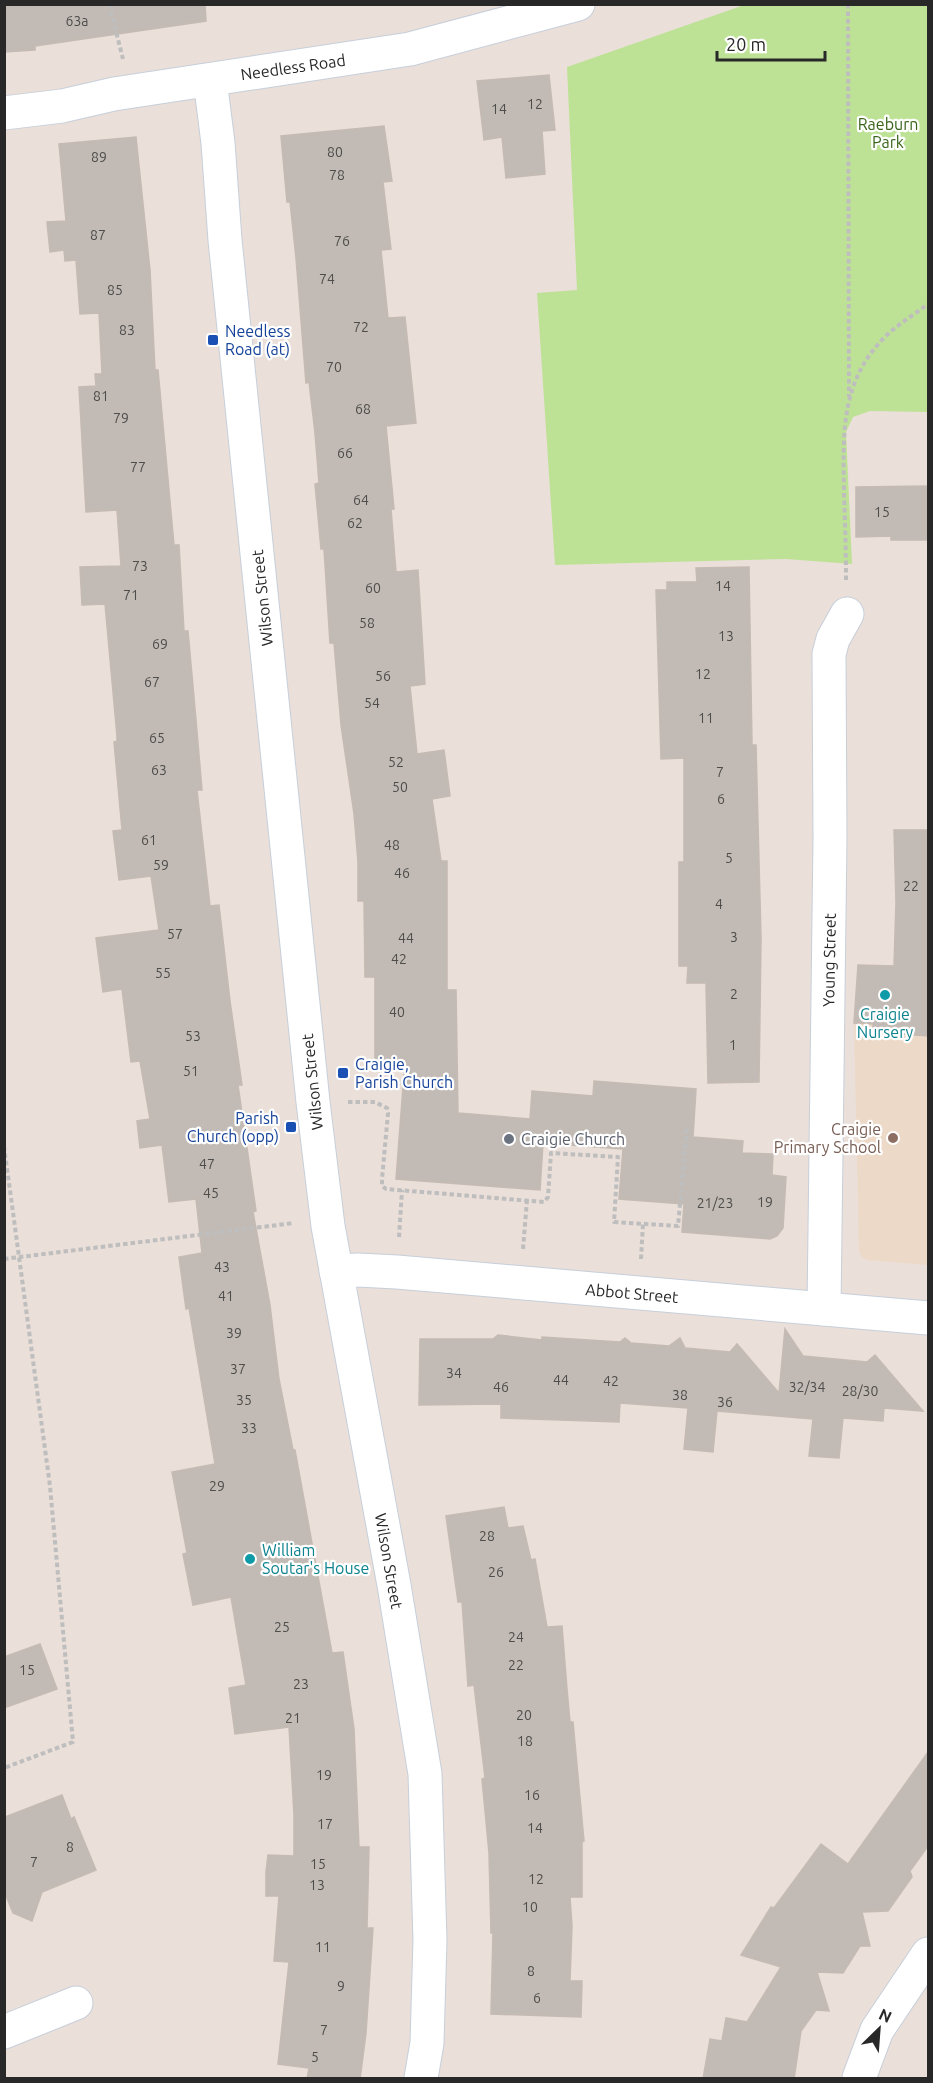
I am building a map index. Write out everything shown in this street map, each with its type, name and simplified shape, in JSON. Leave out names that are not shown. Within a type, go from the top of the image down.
[{"type":"street","name":"Needless Road","points":[[4,113],[62,106],[131,92],[410,49],[579,4]]},
{"type":"street","name":"Wilson Street","points":[[210,80],[314,1105],[328,1219],[389,1555],[425,1774],[430,1940],[427,2043],[421,2079]]},
{"type":"street","name":"Young Street","points":[[824,1309],[830,838],[829,654],[833,639],[847,614]]},
{"type":"street","name":"Abbot Street","points":[[336,1271],[397,1272],[928,1318]]},
{"type":"street","points":[[859,2079],[877,2030],[928,1954]]},
{"type":"street","points":[[4,2032],[76,2003]]},
{"type":"path","points":[[110,4],[131,92]]},
{"type":"path","points":[[847,614],[843,431],[849,397],[848,4]]},
{"type":"path","points":[[849,397],[860,370],[874,350],[888,334],[928,303]]},
{"type":"path","points":[[314,1105],[372,1101],[384,1106],[388,1113],[382,1185],[390,1190],[544,1202],[548,1197],[551,1153],[618,1157],[614,1222],[678,1226],[687,1126]]},
{"type":"path","points":[[4,1146],[50,1486],[73,1742],[4,1768]]},
{"type":"path","points":[[397,1272],[402,1190]]},
{"type":"path","points":[[523,1243],[527,1200]]},
{"type":"path","points":[[4,1259],[328,1219]]},
{"type":"path","points":[[642,1251],[643,1224]]},
{"type":"shaded area","name":"Craigie Primary School","points":[[858,965],[928,967],[928,1265],[867,1260],[859,1252],[854,1023]]},
{"type":"green space","name":"Raeburn Park","points":[[747,4],[928,5],[928,412],[870,411],[853,417],[846,432],[852,564],[786,559],[555,565],[537,293],[577,290],[567,67]]},
{"type":"building","points":[[4,4],[205,4],[206,21],[35,46],[35,50],[4,52]]},
{"type":"building","points":[[549,75],[555,130],[542,131],[545,174],[506,178],[502,137],[484,140],[477,81]]},
{"type":"building","points":[[384,126],[392,181],[383,182],[391,249],[381,250],[388,318],[405,317],[416,423],[386,426],[394,509],[391,509],[396,572],[418,570],[425,684],[410,686],[417,754],[444,750],[450,796],[432,799],[441,861],[447,861],[447,990],[456,990],[458,1113],[530,1119],[532,1091],[593,1096],[594,1081],[696,1089],[693,1137],[743,1141],[742,1153],[773,1154],[772,1175],[786,1177],[783,1228],[777,1236],[770,1239],[682,1232],[684,1204],[619,1199],[623,1149],[543,1143],[540,1190],[396,1179],[405,1061],[375,1061],[375,977],[365,977],[364,901],[358,901],[354,814],[341,725],[334,643],[330,643],[324,549],[321,549],[315,484],[319,483],[315,433],[309,382],[306,383],[296,258],[290,202],[287,202],[281,136]]},
{"type":"building","points":[[136,137],[150,270],[155,370],[158,370],[174,545],[179,545],[184,631],[188,631],[202,790],[197,790],[210,906],[219,905],[242,1085],[238,1085],[256,1211],[253,1212],[270,1305],[279,1379],[293,1450],[295,1450],[332,1653],[343,1652],[354,1729],[359,1847],[369,1847],[367,1928],[373,1928],[366,2033],[360,2079],[307,2079],[309,2068],[278,2064],[289,1962],[274,1961],[279,1896],[266,1896],[266,1872],[268,1855],[294,1856],[289,1727],[235,1734],[229,1688],[246,1685],[231,1597],[193,1605],[183,1554],[187,1553],[172,1472],[215,1464],[189,1308],[186,1309],[179,1257],[202,1253],[196,1199],[169,1202],[162,1145],[140,1148],[137,1121],[150,1119],[140,1061],[131,1062],[122,989],[103,992],[96,938],[159,930],[151,876],[119,880],[113,831],[122,830],[114,742],[117,741],[117,736],[105,604],[82,605],[80,567],[121,566],[117,510],[86,512],[79,387],[96,386],[95,374],[102,374],[99,313],[80,314],[76,260],[65,261],[64,250],[50,252],[47,222],[66,221],[59,144]]},
{"type":"building","points":[[928,486],[928,540],[891,540],[891,536],[856,537],[856,487]]},
{"type":"building","points":[[749,567],[752,745],[756,745],[761,939],[759,1082],[708,1083],[706,983],[687,983],[688,966],[679,966],[679,862],[684,862],[684,758],[661,759],[656,590],[667,590],[667,582],[697,582],[696,568]]},
{"type":"building","points":[[894,830],[928,830],[928,1036],[873,1032],[873,1024],[854,1023],[858,965],[894,966],[896,902]]},
{"type":"building","points":[[785,1329],[803,1356],[867,1362],[875,1355],[923,1411],[884,1408],[883,1421],[843,1418],[839,1458],[809,1456],[813,1419],[717,1411],[713,1452],[684,1449],[688,1408],[620,1403],[619,1422],[501,1418],[501,1404],[419,1405],[420,1339],[493,1339],[498,1335],[542,1340],[542,1337],[620,1342],[625,1338],[631,1343],[669,1346],[680,1338],[685,1348],[730,1352],[737,1344],[779,1393]]},
{"type":"building","points":[[504,1507],[508,1528],[523,1526],[531,1560],[535,1559],[547,1627],[562,1626],[570,1722],[573,1722],[584,1841],[582,1842],[582,1897],[570,1897],[572,1926],[570,1981],[582,1981],[581,2017],[491,2014],[493,1933],[491,1933],[489,1853],[482,1779],[485,1778],[474,1685],[468,1686],[462,1602],[458,1602],[446,1516]]},
{"type":"building","points":[[40,1644],[57,1689],[4,1708],[4,1657]]},
{"type":"building","points":[[928,1752],[928,1846],[910,1871],[912,1877],[888,1911],[862,1912],[870,1946],[860,1946],[843,1973],[817,1972],[829,2011],[816,2010],[801,2031],[794,2079],[703,2079],[710,2039],[722,2041],[726,2018],[747,2022],[781,1967],[741,1955],[771,1907],[774,1908],[821,1844],[848,1864]]},
{"type":"building","points":[[62,1795],[71,1819],[74,1817],[96,1870],[42,1892],[32,1921],[13,1913],[5,1893],[5,1817]]},
{"type":"place","name":"Needless Road (at)","points":[[213,340]]},
{"type":"place","name":"Craigie Nursery","points":[[885,995]]},
{"type":"place","name":"Craigie, Parish Church","points":[[343,1073]]},
{"type":"place","name":"Parish Church (opp)","points":[[291,1127]]},
{"type":"place","name":"Craigie Primary School","points":[[893,1138]]},
{"type":"place","name":"Craigie Church","points":[[509,1139]]},
{"type":"place","name":"William Soutar's House","points":[[250,1559]]}]
